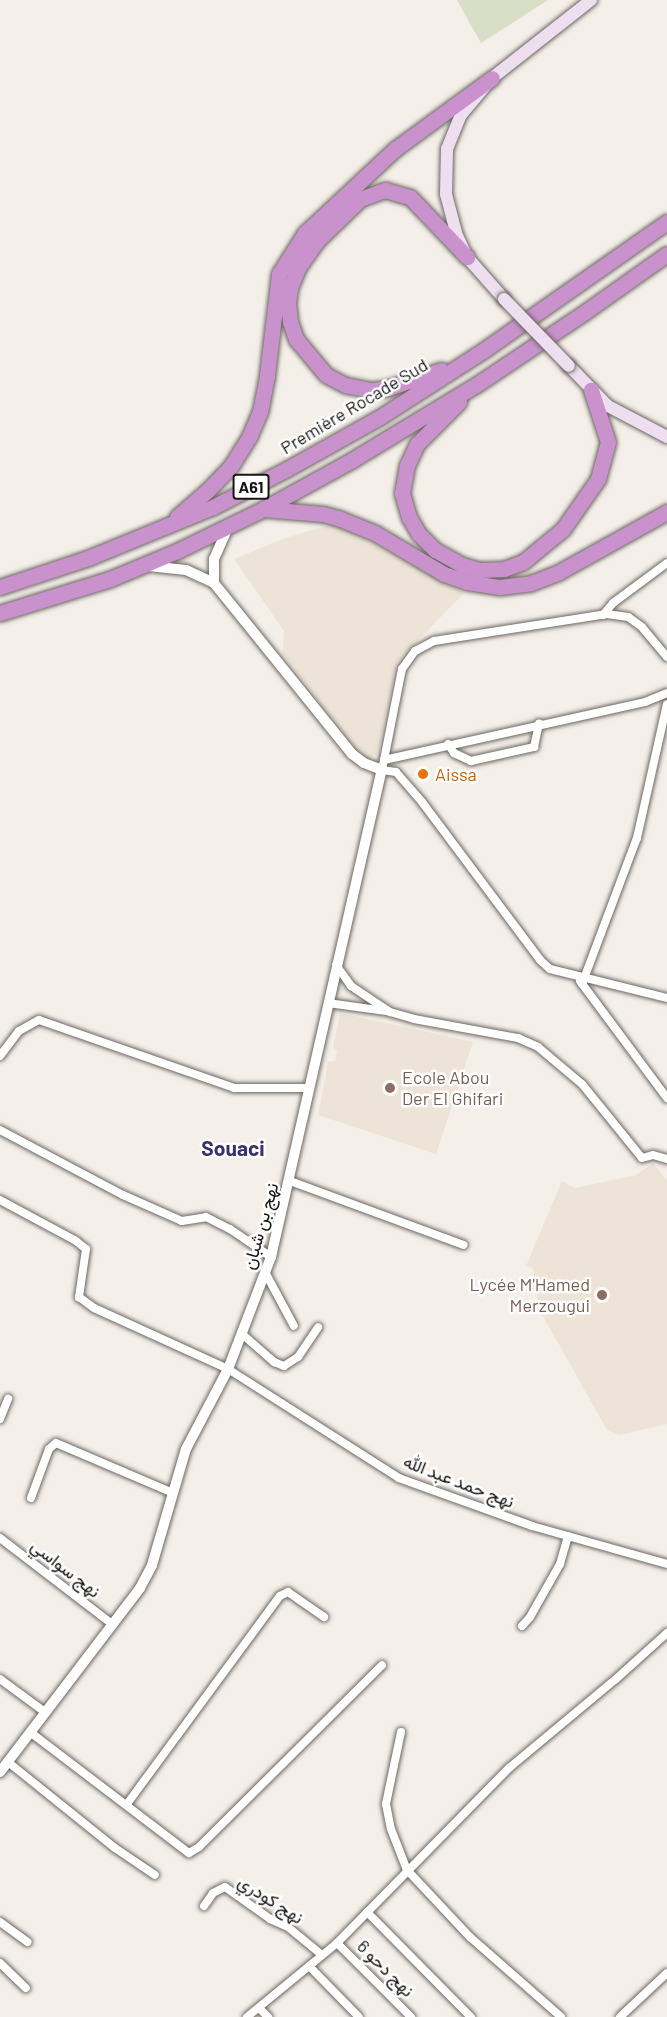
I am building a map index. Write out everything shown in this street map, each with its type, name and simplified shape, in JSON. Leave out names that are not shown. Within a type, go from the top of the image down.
[{"type":"highway","points":[[166,526],[223,474],[250,435],[260,412],[267,375],[279,274],[305,233],[396,149],[492,78]]},
{"type":"highway","points":[[467,257],[410,197],[398,192],[372,193],[360,199],[317,241],[298,268],[290,288],[290,322],[296,339],[326,375],[345,386],[371,390],[408,383],[484,350]]},
{"type":"highway","name":"Première Rocade Sud","points":[[0,587],[88,558],[213,507],[380,417],[484,350],[667,222]]},
{"type":"highway","name":"A61","points":[[0,613],[139,567],[262,509],[361,455],[476,385],[667,254]]},
{"type":"highway","points":[[476,385],[417,444],[406,465],[402,493],[409,517],[419,534],[435,550],[462,565],[479,570],[504,569],[523,562],[563,529],[584,502],[598,479],[608,441],[591,390]]},
{"type":"highway","points":[[262,509],[323,514],[339,518],[375,533],[444,574],[467,582],[500,586],[531,584],[559,572],[667,512]]},
{"type":"main road","points":[[591,0],[492,78],[461,115],[447,149],[446,194],[457,236],[467,257],[504,299],[608,406],[667,437]]},
{"type":"street","points":[[214,583],[214,559],[228,526]]},
{"type":"street","points":[[603,615],[613,603],[667,563]]},
{"type":"street","points":[[139,567],[170,567],[214,583],[352,754],[364,763],[383,765],[396,772],[422,802],[540,960],[550,969],[574,973],[583,980],[667,1098]]},
{"type":"street","points":[[383,765],[402,669],[415,651],[434,641],[603,615],[628,617],[642,627],[667,657]]},
{"type":"street","points":[[383,765],[448,744],[645,702],[667,693]]},
{"type":"street","points":[[583,980],[638,838],[667,704]]},
{"type":"street","points":[[448,744],[454,753],[471,761],[534,747],[539,724]]},
{"type":"street","name":"نهج بن شبان","points":[[0,1772],[140,1588],[152,1565],[186,1449],[228,1369],[242,1334],[271,1257],[290,1181],[327,1003],[383,765]]},
{"type":"street","points":[[336,964],[351,986],[390,1012]]},
{"type":"street","points":[[583,980],[667,998]]},
{"type":"street","points":[[327,1003],[390,1012],[414,1019],[493,1032],[518,1038],[538,1047],[582,1084],[642,1158],[653,1155],[667,1159]]},
{"type":"street","points":[[0,1056],[19,1031],[39,1020],[234,1088],[310,1088]]},
{"type":"street","points":[[0,1130],[123,1195],[182,1221],[206,1217],[271,1257]]},
{"type":"street","points":[[290,1181],[464,1245]]},
{"type":"street","name":"نهج حمد عبد الله","points":[[0,1200],[76,1241],[86,1249],[79,1297],[94,1308],[159,1340],[228,1369],[399,1478],[532,1526],[667,1564]]},
{"type":"street","points":[[265,1272],[294,1326]]},
{"type":"street","points":[[242,1334],[274,1362],[284,1366],[298,1357],[318,1327]]},
{"type":"street","points":[[0,1419],[8,1399]]},
{"type":"street","points":[[31,1498],[49,1449],[56,1443],[173,1493]]},
{"type":"street","points":[[522,1626],[530,1617],[560,1564],[568,1536]]},
{"type":"street","name":"نهج سواسي","points":[[0,1538],[112,1624]]},
{"type":"street","points":[[127,1803],[280,1596],[288,1592],[324,1617]]},
{"type":"street","points":[[247,2017],[337,1943],[509,1768],[616,1679],[667,1633]]},
{"type":"street","points":[[30,1732],[127,1803],[189,1853],[195,1850],[382,1665]]},
{"type":"street","points":[[0,1679],[45,1712]]},
{"type":"street","points":[[402,1732],[386,1804],[391,1828],[407,1870],[470,1937],[561,2017]]},
{"type":"street","points":[[8,1762],[116,1848],[155,1875]]},
{"type":"street","name":"نهج كودري","points":[[204,1906],[213,1893],[225,1887],[270,1919],[288,1927],[322,1955]]},
{"type":"street","points":[[367,1912],[471,2017]]},
{"type":"street","points":[[0,1922],[28,1942]]},
{"type":"street","name":"نهج دحو 6","points":[[337,1943],[411,2017]]},
{"type":"street","points":[[0,1963],[26,1988]]},
{"type":"street","points":[[309,1966],[359,2017]]},
{"type":"street","points":[[620,2017],[667,1972]]},
{"type":"street","points":[[259,2008],[268,2017]]},
{"type":"shaded area","points":[[336,523],[464,593],[397,662],[378,753],[365,761],[283,654],[284,631],[234,559],[285,538]]},
{"type":"shaded area","name":"Ecole Abou Der El Ghifari","points":[[340,1013],[473,1042],[436,1154],[318,1115],[328,1062],[335,1061],[337,1051],[333,1047]]},
{"type":"shaded area","name":"Lycée M'Hamed Merzougui","points":[[653,1163],[667,1181],[667,1424],[620,1435],[607,1430],[539,1309],[533,1268],[526,1266],[562,1181],[575,1188],[636,1175]]},
{"type":"green space","points":[[457,0],[548,0],[481,43]]},
{"type":"place","name":"Aissa","points":[[423,774]]},
{"type":"place","name":"Ecole Abou Der El Ghifari","points":[[390,1088]]},
{"type":"place","name":"Lycée M'Hamed Merzougui","points":[[602,1295]]},
{"type":"district","name":"Souaci","points":[[233,1148]]}]
